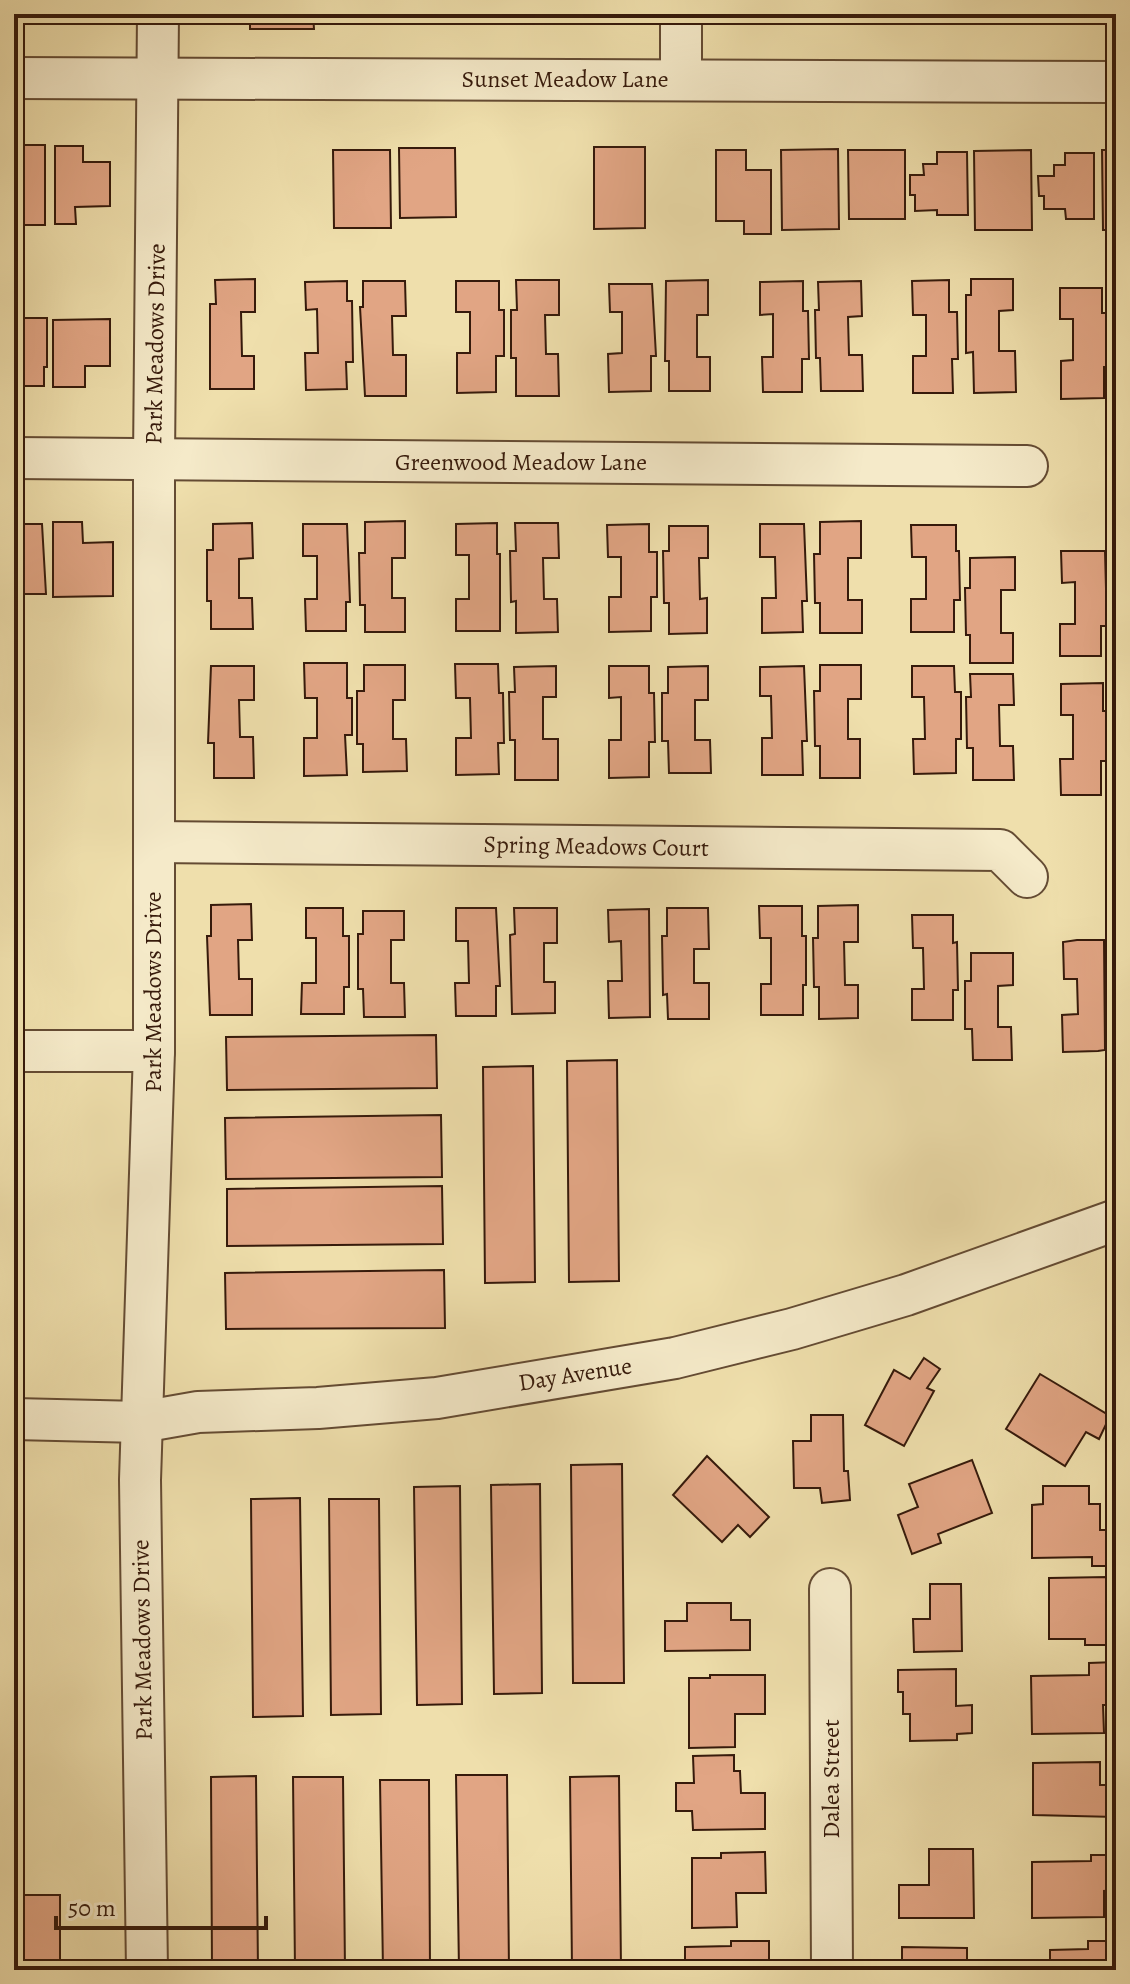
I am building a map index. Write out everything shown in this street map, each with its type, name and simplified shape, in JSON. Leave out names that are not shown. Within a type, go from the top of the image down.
[{"type":"street","name":"Park Meadows Drive","points":[[147,1970],[140,1480],[154,1051],[158,14]]},
{"type":"street","points":[[681,14],[681,79]]},
{"type":"street","name":"Sunset Meadow Lane","points":[[14,78],[1116,82]]},
{"type":"street","name":"Greenwood Meadow Lane","points":[[14,458],[1027,466]]},
{"type":"street","name":"Spring Meadows Court","points":[[154,842],[1000,850],[1027,877]]},
{"type":"street","points":[[14,1051],[154,1051]]},
{"type":"street","name":"Day Avenue","points":[[14,1419],[141,1422],[198,1412],[318,1408],[437,1398],[675,1358],[792,1329],[906,1295],[1116,1220]]},
{"type":"street","name":"Dalea Street","points":[[830,1589],[832,1970]]},
{"type":"building","points":[[228,14],[313,14],[314,29],[250,29],[250,16]]},
{"type":"building","points":[[16,145],[45,145],[45,225],[24,225],[24,206],[14,206]]},
{"type":"building","points":[[55,146],[83,146],[83,162],[110,162],[110,206],[75,207],[76,224],[55,224]]},
{"type":"building","points":[[594,147],[645,147],[645,228],[594,229]]},
{"type":"building","points":[[399,148],[455,148],[456,217],[400,218]]},
{"type":"building","points":[[838,149],[839,229],[782,230],[781,150]]},
{"type":"building","points":[[333,150],[390,150],[391,228],[334,228]]},
{"type":"building","points":[[716,150],[746,150],[746,170],[771,170],[771,234],[744,234],[744,221],[716,221]]},
{"type":"building","points":[[848,150],[905,150],[905,219],[849,219]]},
{"type":"building","points":[[1031,150],[1032,230],[975,230],[974,151]]},
{"type":"building","points":[[1102,150],[1116,150],[1116,230],[1103,230]]},
{"type":"building","points":[[937,152],[967,152],[968,215],[937,215],[937,210],[915,211],[915,195],[910,195],[910,175],[924,175],[923,164],[937,164]]},
{"type":"building","points":[[1065,153],[1094,153],[1094,219],[1066,219],[1065,209],[1044,209],[1044,196],[1039,196],[1038,176],[1054,176],[1054,165],[1065,165]]},
{"type":"building","points":[[255,279],[255,312],[241,312],[242,356],[254,356],[254,389],[210,389],[210,304],[216,304],[215,280]]},
{"type":"building","points":[[971,279],[1013,279],[1013,310],[999,311],[999,351],[1015,351],[1016,392],[974,393],[973,352],[966,353],[966,295],[971,295]]},
{"type":"building","points":[[516,280],[559,280],[559,315],[545,315],[546,354],[558,354],[559,396],[516,396],[516,358],[511,358],[511,310],[517,310]]},
{"type":"building","points":[[708,280],[708,315],[697,315],[697,357],[710,357],[710,391],[669,391],[669,361],[665,361],[666,281]]},
{"type":"building","points":[[949,280],[949,312],[957,312],[958,359],[952,359],[953,393],[913,393],[913,356],[926,356],[926,315],[913,315],[912,281]]},
{"type":"building","points":[[347,281],[347,301],[352,301],[353,362],[346,362],[347,389],[306,390],[305,353],[318,353],[317,309],[306,310],[305,282]]},
{"type":"building","points":[[363,281],[405,281],[406,316],[392,316],[393,355],[406,355],[406,396],[365,396],[360,307],[363,307]]},
{"type":"building","points":[[456,281],[499,281],[499,310],[504,310],[504,356],[496,356],[496,392],[457,393],[457,353],[470,353],[470,312],[456,312]]},
{"type":"building","points":[[803,281],[803,311],[808,311],[809,359],[802,359],[802,392],[763,392],[762,357],[773,357],[773,314],[760,315],[760,282]]},
{"type":"building","points":[[861,281],[862,316],[848,317],[849,355],[862,355],[863,391],[821,391],[820,358],[816,358],[818,282]]},
{"type":"building","points":[[609,284],[652,284],[656,356],[651,356],[651,391],[609,392],[608,354],[622,353],[622,312],[610,312]]},
{"type":"building","points":[[1060,288],[1102,288],[1102,313],[1110,313],[1111,367],[1104,367],[1104,398],[1061,399],[1061,361],[1073,360],[1073,319],[1060,319]]},
{"type":"building","points":[[14,318],[47,318],[44,386],[14,386]]},
{"type":"building","points":[[110,319],[110,366],[85,366],[85,387],[53,387],[53,320]]},
{"type":"building","points":[[405,521],[405,558],[392,558],[392,598],[405,598],[405,632],[365,632],[365,605],[360,605],[359,553],[365,553],[365,522]]},
{"type":"building","points":[[861,521],[861,558],[848,558],[848,600],[862,600],[862,633],[820,633],[820,603],[815,603],[814,554],[820,554],[820,522]]},
{"type":"building","points":[[53,522],[82,522],[83,543],[113,542],[113,596],[53,597]]},
{"type":"building","points":[[252,523],[253,558],[239,559],[239,598],[252,598],[253,629],[211,629],[211,601],[207,601],[207,550],[213,550],[213,524]]},
{"type":"building","points":[[497,523],[500,631],[456,631],[456,599],[469,599],[469,555],[456,555],[456,524]]},
{"type":"building","points":[[515,523],[558,523],[559,558],[543,558],[544,599],[557,599],[558,632],[516,633],[516,601],[511,602],[510,551],[516,551]]},
{"type":"building","points":[[16,524],[42,524],[46,594],[14,594]]},
{"type":"building","points":[[303,524],[347,524],[350,602],[346,602],[346,631],[306,631],[305,599],[317,599],[317,556],[303,556]]},
{"type":"building","points":[[649,524],[649,552],[657,552],[657,597],[651,597],[651,631],[609,632],[609,597],[621,597],[621,557],[608,557],[607,525]]},
{"type":"building","points":[[760,524],[804,524],[807,601],[802,601],[803,632],[762,633],[762,598],[776,598],[775,557],[760,557]]},
{"type":"building","points":[[911,525],[956,525],[960,600],[954,600],[954,632],[911,632],[911,599],[926,599],[926,557],[912,557]]},
{"type":"building","points":[[669,526],[708,526],[708,558],[699,558],[700,599],[707,598],[707,633],[669,634],[669,603],[664,603],[663,551],[669,551]]},
{"type":"building","points":[[1061,551],[1105,551],[1107,626],[1101,626],[1101,656],[1060,656],[1060,624],[1075,624],[1075,582],[1062,583]]},
{"type":"building","points":[[1015,557],[1015,590],[1001,590],[1001,633],[1013,633],[1013,663],[970,663],[965,588],[970,588],[970,558]]},
{"type":"building","points":[[304,663],[347,663],[347,698],[352,698],[352,735],[345,735],[347,775],[304,776],[304,738],[317,738],[317,698],[305,698]]},
{"type":"building","points":[[455,664],[498,664],[499,693],[503,693],[504,743],[498,743],[499,774],[456,775],[456,738],[471,738],[470,698],[456,698]]},
{"type":"building","points":[[364,665],[405,665],[405,700],[393,700],[393,739],[406,739],[407,771],[363,772],[363,744],[357,744],[357,691],[364,691]]},
{"type":"building","points":[[820,665],[861,665],[861,699],[848,699],[848,739],[860,739],[860,778],[820,778],[820,746],[815,746],[814,691],[820,691]]},
{"type":"building","points":[[211,666],[254,666],[254,700],[239,700],[240,737],[253,737],[254,778],[214,778],[214,743],[208,743]]},
{"type":"building","points":[[556,666],[556,697],[543,697],[543,739],[558,739],[558,780],[515,780],[515,740],[510,740],[509,692],[515,692],[514,667]]},
{"type":"building","points":[[609,666],[649,666],[649,693],[654,693],[655,742],[649,742],[649,777],[609,778],[609,740],[621,740],[621,697],[609,698]]},
{"type":"building","points":[[708,666],[708,700],[695,700],[695,740],[710,740],[711,773],[669,773],[668,741],[662,741],[662,693],[668,693],[668,667]]},
{"type":"building","points":[[804,666],[807,741],[802,741],[803,775],[762,775],[762,738],[772,738],[771,696],[760,696],[760,667]]},
{"type":"building","points":[[912,666],[954,666],[955,692],[961,692],[961,739],[956,739],[956,773],[914,774],[913,739],[925,739],[924,697],[912,697]]},
{"type":"building","points":[[970,674],[1013,674],[1014,705],[999,705],[1000,746],[1013,746],[1014,780],[973,780],[973,748],[967,748],[966,697],[971,697]]},
{"type":"building","points":[[1103,683],[1103,711],[1108,711],[1109,761],[1101,761],[1101,795],[1061,795],[1060,759],[1073,759],[1073,715],[1061,715],[1061,684]]},
{"type":"building","points":[[251,904],[252,940],[238,940],[239,979],[252,979],[252,1015],[210,1015],[207,936],[211,936],[211,905]]},
{"type":"building","points":[[858,905],[858,942],[844,942],[845,985],[858,985],[858,1018],[819,1019],[819,987],[814,987],[813,938],[818,938],[818,906]]},
{"type":"building","points":[[759,906],[802,906],[802,936],[806,936],[803,1015],[761,1015],[761,984],[771,984],[771,938],[760,938]]},
{"type":"building","points":[[306,908],[343,908],[343,936],[349,936],[349,987],[344,987],[344,1014],[301,1014],[302,983],[316,983],[316,938],[306,938]]},
{"type":"building","points":[[456,908],[496,908],[500,986],[496,986],[496,1016],[456,1016],[455,983],[469,983],[468,941],[456,941]]},
{"type":"building","points":[[514,908],[557,908],[557,943],[544,943],[544,982],[555,982],[555,1013],[512,1014],[510,935],[515,934]]},
{"type":"building","points":[[667,908],[708,908],[709,949],[694,949],[694,983],[709,983],[709,1019],[668,1019],[667,994],[663,995],[662,936],[667,936]]},
{"type":"building","points":[[649,909],[650,1017],[609,1018],[608,981],[622,981],[621,941],[609,942],[608,910]]},
{"type":"building","points":[[363,911],[404,911],[404,940],[391,940],[391,983],[404,983],[405,1017],[364,1017],[363,989],[358,989],[358,934],[363,934]]},
{"type":"building","points":[[912,915],[953,915],[958,990],[953,990],[953,1020],[912,1020],[912,989],[924,989],[923,948],[913,948]]},
{"type":"building","points":[[1104,940],[1105,1050],[1063,1052],[1062,1015],[1078,1014],[1077,979],[1064,979],[1063,942]]},
{"type":"building","points":[[971,953],[1013,953],[1013,985],[998,986],[998,1027],[1011,1027],[1012,1060],[973,1060],[972,1029],[965,1029],[965,981],[971,981]]},
{"type":"building","points":[[436,1035],[437,1088],[227,1090],[226,1037]]},
{"type":"building","points":[[617,1060],[619,1281],[569,1282],[567,1061]]},
{"type":"building","points":[[533,1066],[535,1282],[485,1283],[483,1067]]},
{"type":"building","points":[[441,1115],[442,1177],[226,1179],[225,1118]]},
{"type":"building","points":[[442,1186],[443,1244],[227,1246],[227,1189]]},
{"type":"building","points":[[444,1270],[445,1328],[226,1329],[225,1273]]},
{"type":"building","points":[[924,1358],[940,1369],[927,1388],[934,1391],[904,1446],[865,1425],[894,1370],[910,1379]]},
{"type":"building","points":[[1040,1374],[1110,1416],[1099,1439],[1086,1432],[1065,1466],[1006,1429]]},
{"type":"building","points":[[811,1415],[843,1415],[844,1471],[848,1471],[850,1500],[822,1503],[820,1488],[794,1488],[793,1441],[811,1441]]},
{"type":"building","points":[[707,1456],[769,1517],[750,1537],[738,1525],[722,1542],[673,1495]]},
{"type":"building","points":[[972,1460],[992,1513],[938,1534],[941,1543],[912,1554],[898,1515],[918,1507],[909,1484]]},
{"type":"building","points":[[622,1464],[624,1683],[573,1683],[571,1465]]},
{"type":"building","points":[[540,1484],[542,1693],[494,1694],[491,1485]]},
{"type":"building","points":[[460,1486],[462,1704],[417,1705],[414,1487]]},
{"type":"building","points":[[1043,1486],[1089,1486],[1089,1504],[1100,1504],[1100,1530],[1116,1530],[1116,1566],[1092,1566],[1092,1557],[1032,1558],[1032,1505],[1043,1504]]},
{"type":"building","points":[[300,1498],[303,1716],[253,1717],[251,1499]]},
{"type":"building","points":[[329,1499],[379,1499],[381,1714],[331,1715]]},
{"type":"building","points":[[1107,1577],[1108,1608],[1116,1608],[1116,1645],[1085,1645],[1085,1639],[1049,1639],[1049,1578]]},
{"type":"building","points":[[930,1584],[961,1584],[962,1651],[914,1652],[913,1619],[930,1619]]},
{"type":"building","points":[[687,1603],[731,1603],[731,1620],[750,1620],[750,1650],[665,1651],[665,1621],[687,1621]]},
{"type":"building","points":[[1116,1662],[1116,1705],[1103,1705],[1104,1733],[1032,1734],[1031,1676],[1089,1675],[1089,1663]]},
{"type":"building","points":[[956,1669],[956,1706],[972,1705],[972,1733],[957,1734],[957,1740],[910,1741],[910,1714],[903,1714],[903,1692],[898,1692],[898,1670]]},
{"type":"building","points":[[710,1675],[765,1675],[765,1714],[735,1714],[735,1747],[689,1748],[689,1678],[710,1678]]},
{"type":"building","points":[[734,1755],[734,1771],[740,1771],[741,1793],[765,1793],[765,1829],[693,1830],[692,1811],[676,1811],[676,1783],[694,1783],[693,1756]]},
{"type":"building","points":[[1100,1762],[1100,1785],[1116,1785],[1116,1817],[1033,1815],[1033,1763]]},
{"type":"building","points":[[456,1775],[507,1775],[509,1970],[459,1970]]},
{"type":"building","points":[[256,1776],[258,1970],[212,1970],[211,1777]]},
{"type":"building","points":[[619,1776],[621,1970],[572,1970],[570,1777]]},
{"type":"building","points":[[293,1777],[343,1777],[345,1970],[295,1970]]},
{"type":"building","points":[[380,1780],[429,1780],[430,1970],[383,1970]]},
{"type":"building","points":[[929,1849],[973,1849],[974,1918],[899,1918],[899,1885],[929,1885]]},
{"type":"building","points":[[765,1852],[766,1893],[736,1893],[737,1927],[692,1928],[692,1858],[721,1858],[721,1853]]},
{"type":"building","points":[[1091,1855],[1116,1855],[1116,1890],[1104,1891],[1104,1917],[1032,1918],[1032,1862],[1091,1861]]},
{"type":"building","points":[[14,1895],[60,1895],[60,1970],[14,1970]]},
{"type":"building","points":[[731,1941],[769,1941],[769,1970],[685,1970],[685,1947],[731,1946]]},
{"type":"building","points":[[1088,1941],[1116,1941],[1116,1970],[1036,1970],[1036,1960],[1050,1960],[1050,1950],[1088,1949]]},
{"type":"building","points":[[902,1947],[967,1948],[967,1970],[902,1970]]}]
